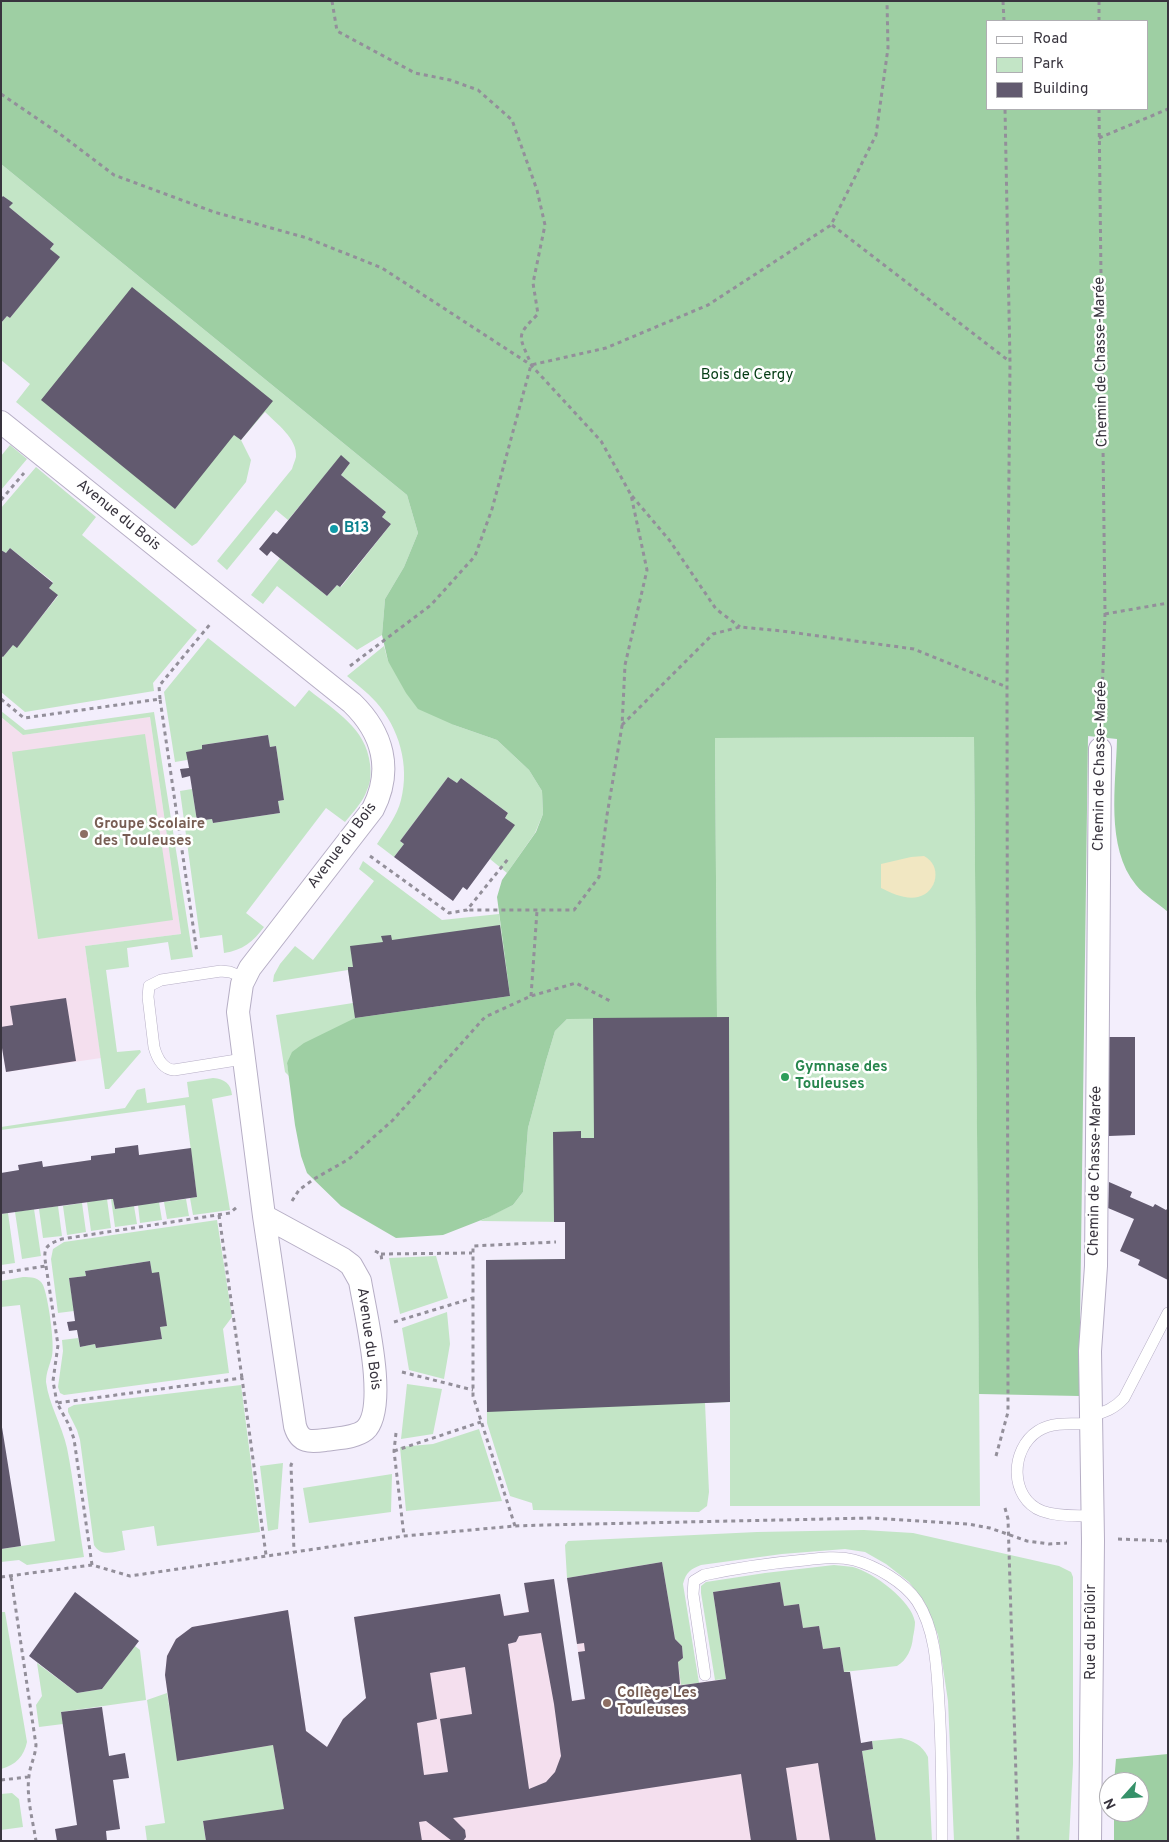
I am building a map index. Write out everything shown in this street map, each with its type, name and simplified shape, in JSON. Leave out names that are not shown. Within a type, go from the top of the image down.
[{"type":"street","name":"Avenue du Bois","points":[[1,422],[352,704],[369,722],[380,743],[383,758],[382,785],[380,795],[373,809],[258,958],[245,978],[239,997],[238,1018],[263,1208],[295,1426],[301,1438],[306,1442],[355,1435],[365,1429],[373,1416],[376,1397],[376,1377],[360,1281],[351,1265],[263,1208]]},
{"type":"street","name":"Chemin de Chasse-Marée","points":[[1091,1420],[1090,1351],[1096,1266],[1100,749]]},
{"type":"street","name":"Rue du Brûloir","points":[[1090,1841],[1093,1541],[1091,1420]]},
{"type":"lane","points":[[243,1059],[174,1070],[168,1069],[156,1055],[148,996],[150,986],[161,980],[221,971],[230,972],[245,978]]},
{"type":"lane","points":[[1092,1516],[1055,1515],[1040,1510],[1028,1500],[1020,1486],[1016,1471],[1019,1455],[1026,1441],[1038,1431],[1053,1425],[1091,1420],[1117,1406],[1124,1398],[1168,1313]]},
{"type":"lane","points":[[705,1675],[693,1594],[694,1581],[704,1575],[774,1563],[834,1557],[855,1560],[885,1573],[906,1587],[918,1602],[930,1629],[937,1674],[942,1748],[942,1841]]},
{"type":"path","points":[[327,683],[431,605],[475,556],[492,509],[531,364],[521,340],[522,330],[538,314],[532,283],[545,225],[537,190],[512,120],[478,90],[450,80],[415,73],[337,31],[332,1]]},
{"type":"path","points":[[531,364],[606,348],[708,305],[832,225],[876,135],[888,48],[886,1]]},
{"type":"path","points":[[1003,1],[1004,20]]},
{"type":"path","points":[[1099,1],[1099,20]]},
{"type":"path","points":[[1,94],[60,134],[114,175],[214,212],[307,238],[382,268],[531,364],[601,441],[631,496],[670,541],[716,609],[740,627]]},
{"type":"path","points":[[1099,138],[1168,109]]},
{"type":"path","points":[[996,1459],[996,1450],[1008,1412],[1006,687],[1010,362],[1005,110]]},
{"type":"path","name":"Chemin de Chasse-Marée","points":[[1099,110],[1105,614],[1100,749]]},
{"type":"path","points":[[832,225],[1010,362]]},
{"type":"path","points":[[1,500],[41,454]]},
{"type":"path","points":[[349,841],[449,913],[467,910],[574,910],[599,877],[622,726],[626,665],[647,570],[631,496]]},
{"type":"path","points":[[1105,614],[1168,603]]},
{"type":"path","points":[[200,973],[159,686],[227,604]]},
{"type":"path","points":[[622,726],[713,634],[740,627],[914,648],[1006,687]]},
{"type":"path","points":[[1,699],[24,718],[160,699]]},
{"type":"path","points":[[467,910],[508,858]]},
{"type":"path","points":[[531,996],[537,911]]},
{"type":"path","points":[[291,1202],[299,1190],[349,1159],[393,1120],[485,1017],[531,996],[576,983],[610,1001]]},
{"type":"path","points":[[92,1565],[74,1439],[57,1403],[53,1381],[58,1345],[44,1252],[45,1248],[53,1242],[62,1239],[230,1213],[238,1205],[263,1208]]},
{"type":"path","points":[[219,1215],[266,1555]]},
{"type":"path","points":[[515,1526],[473,1396],[473,1246],[556,1242]]},
{"type":"path","points":[[381,1254],[473,1253]]},
{"type":"path","points":[[1,1272],[46,1266]]},
{"type":"path","points":[[393,1323],[473,1298]]},
{"type":"path","points":[[402,1372],[473,1390]]},
{"type":"path","points":[[57,1403],[242,1378]]},
{"type":"path","points":[[394,1450],[481,1422]]},
{"type":"path","points":[[294,1552],[291,1465],[306,1442]]},
{"type":"path","points":[[1004,1504],[1008,1519],[1018,1841]]},
{"type":"path","points":[[1,1578],[92,1565],[130,1576],[404,1536],[515,1526],[872,1518],[968,1524],[990,1528],[1027,1541],[1049,1544],[1123,1538],[1168,1541]]},
{"type":"path","points":[[11,1577],[36,1745],[35,1759],[28,1777],[36,1841]]},
{"type":"path","points":[[1,1780],[28,1777]]},
{"type":"shaded area","name":"Groupe Scolaire des Touleuses","points":[[1,717],[23,735],[150,717],[181,934],[85,946],[101,1058],[6,1072],[1,1042]]},
{"type":"shaded area","name":"Collège Les Touleuses","points":[[662,1562],[675,1639],[682,1646],[682,1685],[726,1679],[713,1592],[780,1582],[840,1647],[844,1672],[850,1672],[876,1841],[206,1841],[203,1821],[273,1746],[177,1761],[165,1675],[167,1656],[176,1639],[192,1627],[288,1610],[306,1731],[327,1747],[343,1719],[366,1698],[354,1617],[500,1594],[504,1615],[528,1612],[524,1583],[572,1701],[585,1698],[567,1578]]},
{"type":"green space","name":"Bois de Cergy","points":[[1,1],[1168,1],[1168,912],[1136,885],[1126,870],[1120,852],[1114,815],[1117,739],[1088,736],[1079,1396],[979,1394],[974,737],[715,738],[717,1018],[567,1019],[555,1031],[528,1128],[523,1192],[513,1205],[489,1217],[443,1235],[396,1238],[341,1206],[307,1173],[301,1156],[295,1125],[287,1063],[292,1052],[304,1043],[355,1018],[510,996],[497,897],[502,880],[536,832],[543,814],[542,791],[529,770],[497,740],[454,725],[418,709],[406,693],[388,661],[382,635],[385,599],[404,567],[418,533],[407,495],[1,164]]},
{"type":"green space","points":[[1,164],[407,495],[418,533],[404,567],[385,599],[382,635],[357,650],[277,586],[263,604],[251,595],[280,558],[327,596],[337,585],[341,587],[391,524],[382,517],[386,512],[341,475],[350,463],[341,456],[288,520],[276,510],[227,570],[217,561],[292,469],[296,457],[296,450],[290,438],[265,412],[241,440],[251,460],[246,482],[197,543],[192,546],[16,402],[30,384],[1,360],[1,323],[7,316],[10,318],[59,257],[50,249],[54,244],[9,207],[12,203],[3,196],[1,198]]},
{"type":"green space","points":[[10,445],[27,459],[1,490],[1,456]]},
{"type":"green space","points":[[36,467],[96,517],[82,535],[197,630],[153,683],[154,691],[25,712],[1,692],[1,656],[3,657],[13,645],[17,647],[58,596],[49,588],[53,582],[10,548],[6,553],[1,550],[1,508]]},
{"type":"green space","points":[[208,638],[295,707],[309,690],[339,713],[356,730],[362,740],[367,751],[371,771],[365,794],[358,807],[345,822],[326,808],[246,913],[264,927],[260,932],[252,941],[242,947],[224,953],[222,935],[200,938],[180,791],[192,789],[197,821],[212,819],[213,823],[280,813],[278,801],[284,800],[276,746],[270,747],[268,735],[202,745],[202,749],[187,760],[175,762],[164,692]]},
{"type":"green space","points":[[384,646],[388,661],[454,725],[497,740],[529,770],[542,791],[543,814],[535,833],[507,873],[490,859],[514,825],[505,818],[508,813],[461,778],[457,783],[448,777],[400,841],[404,844],[394,857],[377,844],[397,812],[401,800],[404,774],[403,760],[396,735],[384,712],[373,698],[347,676]]},
{"type":"green space","points":[[1,711],[25,730],[154,712],[193,957],[171,960],[168,942],[127,948],[129,967],[106,970],[117,1052],[140,1050],[141,1052],[109,1089],[105,1089],[85,946],[181,934],[150,717],[23,735],[1,717]]},
{"type":"green space","points":[[145,734],[173,920],[38,939],[12,752]]},
{"type":"green space","name":"Gymnase des Touleuses","points":[[974,737],[980,1506],[730,1506],[730,1402],[705,1403],[709,1492],[707,1506],[699,1512],[533,1510],[532,1503],[510,1496],[487,1423],[486,1260],[565,1259],[565,1222],[480,1221],[513,1205],[523,1192],[528,1128],[555,1031],[567,1019],[717,1017],[715,738]]},
{"type":"green space","points":[[363,861],[442,920],[499,914],[510,996],[355,1018],[287,1063],[289,1076],[285,1072],[276,1015],[353,1003],[348,970],[273,982],[274,975],[280,964],[295,946],[313,960],[374,881],[359,869]]},
{"type":"green space","points":[[213,1078],[227,1083],[232,1095],[212,1099],[230,1210],[193,1215],[190,1198],[197,1197],[185,1105],[1,1130],[1,1127],[125,1108],[137,1090],[145,1088],[147,1103],[189,1097],[187,1082]]},
{"type":"green space","points":[[107,1199],[111,1228],[91,1231],[87,1202]]},
{"type":"green space","points":[[111,1199],[113,1199],[115,1209],[134,1206],[137,1224],[115,1227]]},
{"type":"green space","points":[[186,1199],[189,1216],[167,1219],[164,1202]]},
{"type":"green space","points":[[159,1202],[162,1220],[140,1223],[138,1205]]},
{"type":"green space","points":[[82,1203],[86,1232],[67,1235],[63,1206]]},
{"type":"green space","points":[[58,1206],[62,1236],[43,1238],[39,1209]]},
{"type":"green space","points":[[34,1209],[41,1256],[22,1259],[15,1212]]},
{"type":"green space","points":[[8,1213],[15,1263],[1,1265],[1,1214]]},
{"type":"green space","points":[[217,1220],[232,1317],[223,1329],[229,1373],[64,1395],[60,1393],[58,1387],[63,1351],[62,1340],[78,1338],[80,1347],[95,1344],[96,1348],[162,1339],[160,1327],[167,1326],[150,1261],[85,1271],[86,1276],[69,1278],[74,1311],[58,1313],[51,1259],[53,1249],[64,1242]]},
{"type":"green space","points":[[436,1256],[448,1298],[400,1314],[389,1258]]},
{"type":"green space","points":[[32,1277],[39,1280],[43,1285],[47,1299],[53,1350],[46,1382],[67,1448],[84,1557],[27,1565],[19,1560],[1,1562],[1,1549],[55,1541],[20,1305],[1,1307],[1,1281]]},
{"type":"green space","points":[[447,1312],[450,1344],[444,1379],[409,1370],[402,1328]]},
{"type":"green space","points":[[407,1384],[442,1389],[433,1434],[401,1439]]},
{"type":"green space","points":[[241,1385],[260,1532],[157,1546],[154,1526],[122,1531],[125,1550],[108,1553],[97,1549],[94,1545],[80,1440],[68,1408],[74,1405]]},
{"type":"green space","points":[[479,1429],[502,1501],[406,1511],[400,1447],[433,1444]]},
{"type":"green space","points":[[283,1463],[278,1529],[268,1531],[260,1466]]},
{"type":"green space","points":[[392,1474],[391,1512],[309,1523],[303,1488]]},
{"type":"green space","points":[[864,1530],[913,1533],[1059,1566],[1071,1572],[1073,1577],[1073,1764],[1069,1841],[954,1841],[948,1701],[938,1635],[925,1603],[909,1582],[886,1564],[865,1552],[845,1549],[782,1554],[701,1565],[692,1570],[687,1574],[683,1584],[699,1683],[681,1685],[678,1662],[683,1658],[682,1646],[675,1639],[662,1562],[567,1578],[565,1545],[568,1541],[757,1532]]},
{"type":"green space","points":[[834,1565],[853,1567],[871,1575],[890,1588],[907,1605],[915,1624],[911,1646],[904,1661],[897,1666],[844,1672],[840,1647],[823,1649],[819,1626],[803,1628],[799,1604],[784,1606],[780,1582],[713,1592],[726,1679],[715,1680],[701,1586],[706,1582]]},
{"type":"green space","points":[[1,1612],[5,1612],[27,1742],[24,1752],[18,1759],[11,1765],[1,1769]]},
{"type":"green space","points":[[135,1646],[140,1650],[146,1700],[61,1712],[63,1724],[39,1727],[36,1705],[42,1696],[37,1663],[77,1693],[102,1689]]},
{"type":"green space","points":[[167,1693],[178,1761],[273,1745],[284,1809],[203,1822],[206,1841],[147,1841],[145,1826],[165,1823],[147,1700]]},
{"type":"green space","points":[[901,1738],[917,1744],[928,1757],[932,1841],[876,1841],[862,1751],[873,1749],[872,1741]]},
{"type":"green space","points":[[1168,1754],[1168,1841],[1114,1841],[1114,1822],[1149,1822],[1149,1772],[1115,1772],[1116,1759]]},
{"type":"green space","points":[[12,1793],[19,1799],[23,1827],[1,1830],[1,1794]]},
{"type":"sand","points":[[924,856],[930,860],[935,872],[933,884],[925,894],[909,898],[881,888],[881,864]]},
{"type":"building","points":[[3,196],[13,203],[9,207],[54,244],[50,249],[60,257],[10,318],[7,316],[1,323],[1,198]]},
{"type":"building","points":[[132,287],[273,401],[241,440],[234,435],[175,509],[41,400]]},
{"type":"building","name":"B13","points":[[341,455],[350,463],[341,475],[386,512],[382,517],[391,524],[340,587],[337,585],[327,596],[271,551],[267,556],[259,549],[273,532],[277,534]]},
{"type":"building","points":[[10,548],[53,583],[49,588],[58,595],[17,648],[13,645],[3,657],[1,656],[1,550],[6,553]]},
{"type":"building","points":[[268,735],[270,747],[276,746],[284,800],[278,801],[280,813],[213,823],[212,819],[197,821],[190,776],[182,778],[180,769],[189,768],[186,752],[202,749],[202,745]]},
{"type":"building","points":[[448,777],[457,783],[461,778],[508,813],[505,818],[515,825],[467,890],[463,887],[453,901],[394,857],[404,844],[400,841]]},
{"type":"building","points":[[500,925],[510,996],[355,1018],[348,970],[348,967],[353,967],[350,946],[383,942],[381,936],[391,935],[392,940]]},
{"type":"building","points":[[66,998],[76,1061],[6,1072],[1,1042],[1,1027],[13,1025],[10,1006]]},
{"type":"building","points":[[729,1017],[730,1402],[487,1412],[486,1260],[565,1259],[565,1222],[554,1222],[553,1132],[581,1131],[581,1138],[594,1138],[593,1018]]},
{"type":"building","points":[[1108,1037],[1135,1037],[1135,1135],[1109,1136]]},
{"type":"building","points":[[138,1145],[139,1155],[191,1148],[197,1197],[115,1209],[113,1199],[111,1199],[1,1214],[1,1173],[19,1170],[18,1165],[42,1161],[43,1167],[91,1160],[91,1156],[115,1153],[115,1148]]},
{"type":"building","points":[[1109,1182],[1132,1192],[1130,1197],[1153,1207],[1155,1204],[1166,1210],[1168,1208],[1168,1280],[1138,1265],[1140,1260],[1120,1251],[1134,1219],[1108,1208]]},
{"type":"building","points":[[150,1261],[152,1273],[159,1272],[167,1326],[160,1327],[162,1339],[96,1348],[95,1344],[80,1347],[77,1330],[69,1331],[67,1322],[75,1321],[69,1278],[86,1276],[85,1271]]},
{"type":"building","points":[[1,1421],[21,1546],[1,1549]]},
{"type":"building","name":"Collège Les Touleuses","points":[[662,1562],[675,1639],[682,1646],[683,1658],[678,1662],[680,1684],[655,1689],[726,1679],[713,1592],[780,1582],[784,1606],[799,1604],[803,1628],[819,1626],[823,1649],[840,1647],[844,1672],[850,1672],[861,1743],[872,1741],[873,1749],[862,1751],[876,1841],[830,1841],[818,1763],[786,1768],[797,1841],[751,1841],[741,1774],[453,1818],[465,1830],[466,1837],[463,1841],[452,1841],[426,1821],[419,1822],[422,1841],[206,1841],[203,1821],[284,1809],[273,1745],[177,1761],[165,1675],[167,1656],[176,1639],[192,1627],[288,1610],[306,1731],[327,1747],[343,1719],[366,1698],[354,1617],[500,1594],[504,1616],[529,1612],[524,1583],[554,1579],[572,1701],[585,1699],[578,1652],[585,1651],[584,1643],[577,1644],[567,1578]],"holes":[[[541,1633],[561,1756],[555,1772],[546,1782],[529,1789],[508,1644],[516,1642],[519,1636]],[[465,1667],[472,1714],[440,1719],[448,1772],[424,1775],[417,1723],[437,1719],[430,1673]]]},
{"type":"building","points":[[75,1592],[139,1641],[102,1689],[77,1693],[29,1656]]},
{"type":"building","points":[[102,1707],[109,1756],[125,1753],[129,1778],[113,1780],[120,1829],[106,1831],[107,1841],[57,1841],[55,1829],[77,1825],[61,1712]]},
{"type":"place","name":"B13","points":[[334,529]]},
{"type":"place","name":"Groupe Scolaire des Touleuses","points":[[84,834]]},
{"type":"place","name":"Gymnase des Touleuses","points":[[785,1077]]},
{"type":"place","name":"Collège Les Touleuses","points":[[607,1703]]}]
